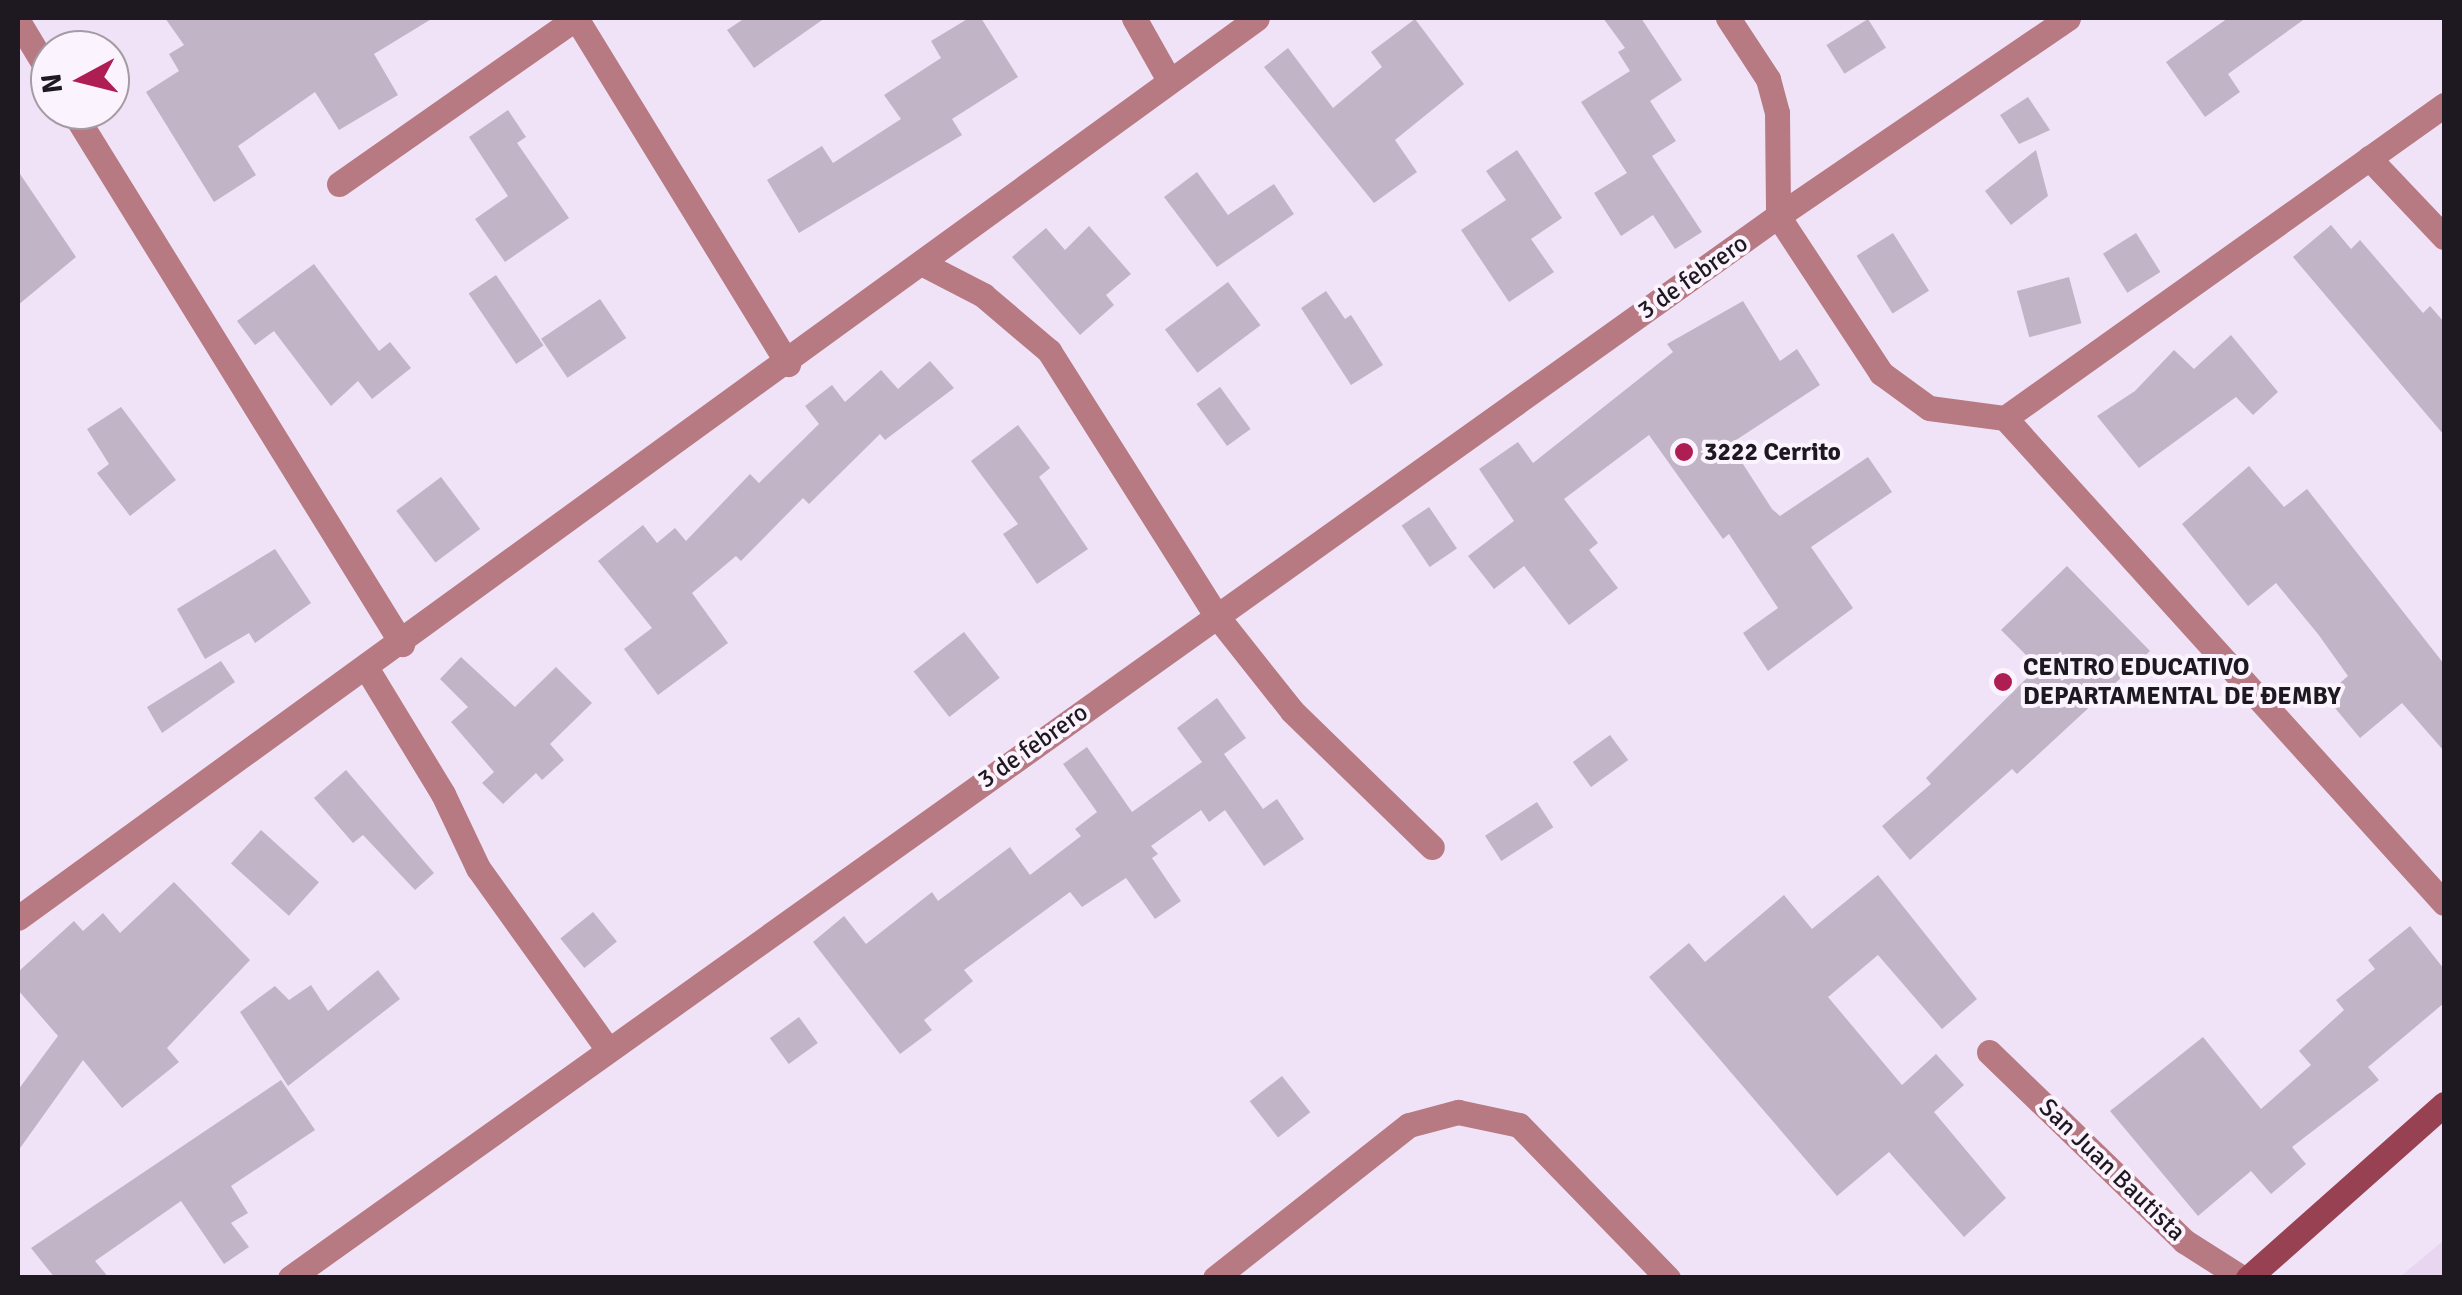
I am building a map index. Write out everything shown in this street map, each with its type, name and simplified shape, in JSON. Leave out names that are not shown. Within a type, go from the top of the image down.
[{"type":"street","points":[[340,184],[576,18],[788,364]]},
{"type":"street","points":[[1134,18],[1169,80]]},
{"type":"street","points":[[18,918],[788,364],[1257,18]]},
{"type":"street","points":[[1728,18],[1772,96],[1778,216],[1881,373],[1928,408],[2005,418],[2444,903]]},
{"type":"street","name":"3 de febrero","points":[[290,1278],[607,1048],[1778,216],[2068,18]]},
{"type":"street","points":[[2005,418],[2444,105]]},
{"type":"street","points":[[84,130],[402,644]]},
{"type":"street","points":[[2369,158],[2444,238]]},
{"type":"street","points":[[922,264],[982,295],[1049,351],[1216,616],[1292,711],[1432,847]]},
{"type":"street","points":[[368,669],[444,794],[478,868],[607,1048]]},
{"type":"street","name":"San Juan Bautista","points":[[1989,1052],[2184,1241],[2245,1278]]},
{"type":"street","points":[[2245,1278],[2444,1104]]},
{"type":"street","points":[[1214,1278],[1409,1125],[1458,1112],[1519,1125],[1668,1278]]},
{"type":"shaded area","points":[[2444,1240],[2444,1277],[2400,1277]]},
{"type":"building","points":[[165,18],[433,18],[374,54],[398,95],[339,130],[315,92],[238,146],[256,175],[214,202],[146,92],[179,71],[169,54],[184,45]]},
{"type":"building","points":[[745,18],[825,18],[754,68],[727,30]]},
{"type":"building","points":[[969,18],[981,18],[1018,77],[952,119],[962,135],[799,233],[767,180],[822,146],[833,163],[901,119],[884,95],[941,58],[931,41]]},
{"type":"building","points":[[1603,18],[1641,18],[1682,80],[1650,101],[1676,141],[1652,156],[1702,232],[1675,249],[1653,215],[1621,236],[1594,193],[1627,173],[1581,102],[1630,71],[1618,52],[1625,48]]},
{"type":"building","points":[[2228,18],[2306,18],[2228,74],[2240,92],[2205,117],[2166,62]]},
{"type":"building","points":[[1415,19],[1464,84],[1395,140],[1417,172],[1374,203],[1264,67],[1288,48],[1333,108],[1382,67],[1371,52]]},
{"type":"building","points":[[1868,19],[1886,48],[1844,74],[1826,45]]},
{"type":"building","points":[[2028,97],[2050,130],[2019,144],[2000,115]]},
{"type":"building","points":[[508,110],[526,137],[517,143],[569,218],[505,262],[475,219],[508,196],[469,137]]},
{"type":"building","points":[[1517,150],[1562,218],[1531,239],[1554,272],[1509,302],[1461,230],[1506,200],[1486,171]]},
{"type":"building","points":[[2036,150],[2048,196],[2011,225],[1985,191]]},
{"type":"building","points":[[18,171],[76,257],[18,305]]},
{"type":"building","points":[[1197,172],[1228,215],[1274,184],[1294,214],[1217,267],[1164,197]]},
{"type":"building","points":[[2331,225],[2351,249],[2360,240],[2423,313],[2430,306],[2444,322],[2444,435],[2293,257]]},
{"type":"building","points":[[1089,226],[1131,274],[1106,295],[1114,305],[1080,335],[1012,257],[1046,228],[1065,250]]},
{"type":"building","points":[[1893,233],[1929,291],[1893,313],[1857,256]]},
{"type":"building","points":[[2136,233],[2160,272],[2127,293],[2103,254]]},
{"type":"building","points":[[314,264],[379,351],[390,342],[411,368],[372,399],[358,381],[331,406],[274,331],[255,345],[237,321]]},
{"type":"building","points":[[496,275],[544,345],[516,364],[469,293]]},
{"type":"building","points":[[2069,277],[2081,323],[2029,337],[2017,291]]},
{"type":"building","points":[[1228,282],[1260,325],[1197,373],[1165,330]]},
{"type":"building","points":[[1326,291],[1345,319],[1351,315],[1383,365],[1351,385],[1301,308]]},
{"type":"building","points":[[600,299],[626,338],[567,378],[541,339]]},
{"type":"building","points":[[1743,301],[1780,361],[1797,349],[1820,385],[1730,444],[1772,509],[1780,516],[1868,457],[1892,492],[1811,547],[1853,608],[1768,671],[1743,633],[1778,608],[1729,534],[1723,539],[1649,435],[1564,499],[1598,543],[1589,550],[1618,588],[1569,625],[1524,566],[1494,589],[1468,556],[1514,521],[1479,469],[1518,442],[1533,463],[1673,352],[1667,344]]},
{"type":"building","points":[[2231,335],[2278,392],[2253,415],[2236,397],[2139,468],[2097,416],[2135,391],[2174,350],[2194,369]]},
{"type":"building","points":[[930,361],[954,388],[885,440],[880,434],[809,504],[803,498],[741,561],[736,556],[692,593],[728,643],[658,695],[624,649],[652,628],[598,561],[643,525],[657,543],[675,528],[686,541],[750,474],[759,483],[819,424],[805,406],[832,385],[845,402],[881,370],[898,389]]},
{"type":"building","points":[[1220,387],[1251,429],[1227,446],[1197,404]]},
{"type":"building","points":[[121,407],[176,480],[130,516],[97,473],[109,464],[87,429]]},
{"type":"building","points":[[1018,425],[1050,468],[1039,477],[1088,549],[1037,584],[1003,534],[1018,524],[971,461]]},
{"type":"building","points":[[2249,466],[2284,507],[2307,489],[2444,664],[2444,751],[2402,703],[2360,738],[2325,696],[2348,676],[2276,583],[2248,606],[2182,524]]},
{"type":"building","points":[[441,477],[480,529],[435,563],[396,511]]},
{"type":"building","points":[[1429,507],[1457,548],[1430,567],[1402,525]]},
{"type":"building","points":[[275,549],[311,603],[255,643],[249,633],[205,659],[177,609]]},
{"type":"building","points":[[2067,566],[2150,651],[2017,774],[2012,769],[1910,860],[1882,826],[1931,784],[1926,778],[2038,667],[2001,630]]},
{"type":"building","points":[[964,632],[1000,678],[949,717],[914,671]]},
{"type":"building","points":[[461,657],[515,707],[556,667],[592,703],[550,744],[564,760],[542,780],[536,773],[503,804],[482,783],[494,772],[451,722],[468,707],[440,679]]},
{"type":"building","points":[[221,661],[235,682],[162,733],[147,707]]},
{"type":"building","points":[[1217,698],[1246,738],[1224,754],[1263,809],[1277,799],[1304,839],[1264,866],[1225,810],[1209,822],[1201,810],[1151,846],[1158,854],[1152,858],[1181,901],[1155,919],[1126,878],[1082,907],[1070,892],[964,970],[973,981],[924,1020],[932,1030],[900,1054],[813,942],[844,916],[866,944],[932,892],[938,901],[1010,847],[1030,875],[1081,836],[1075,829],[1097,812],[1063,764],[1087,747],[1132,812],[1202,762],[1177,728]]},
{"type":"building","points":[[1610,735],[1628,760],[1591,787],[1573,762]]},
{"type":"building","points":[[346,770],[434,873],[415,890],[363,835],[353,843],[314,798]]},
{"type":"building","points":[[1537,802],[1553,827],[1501,861],[1485,836]]},
{"type":"building","points":[[261,830],[319,882],[289,916],[231,863]]},
{"type":"building","points":[[1878,875],[1977,999],[1942,1029],[1878,955],[1828,997],[1902,1085],[1936,1054],[1964,1085],[1934,1112],[2006,1198],[1964,1237],[1889,1152],[1837,1196],[1649,977],[1689,943],[1705,962],[1784,895],[1812,929]]},
{"type":"building","points":[[174,882],[250,960],[167,1048],[179,1062],[122,1108],[83,1060],[18,1151],[18,1090],[58,1036],[18,990],[18,972],[74,921],[83,931],[103,913],[120,933]]},
{"type":"building","points":[[593,912],[617,942],[584,968],[560,938]]},
{"type":"building","points":[[2410,926],[2444,969],[2444,1003],[2368,1067],[2379,1080],[2292,1147],[2306,1164],[2271,1194],[2251,1171],[2198,1216],[2110,1111],[2203,1037],[2261,1109],[2311,1065],[2299,1051],[2344,1010],[2336,1000],[2375,969],[2368,960]]},
{"type":"building","points":[[378,970],[400,999],[288,1086],[240,1012],[275,986],[289,1000],[311,985],[328,1011]]},
{"type":"building","points":[[799,1017],[818,1043],[789,1064],[770,1038]]},
{"type":"building","points":[[1282,1076],[1310,1112],[1278,1137],[1250,1101]]},
{"type":"building","points":[[281,1080],[315,1130],[231,1186],[248,1213],[231,1223],[249,1247],[224,1264],[181,1201],[95,1261],[109,1278],[55,1278],[31,1248]]},
{"type":"place","name":"3222 Cerrito","points":[[1684,452]]},
{"type":"place","name":"CENTRO EDUCATIVO DEPARTAMENTAL DE ÐEMBY","points":[[2003,682]]}]
